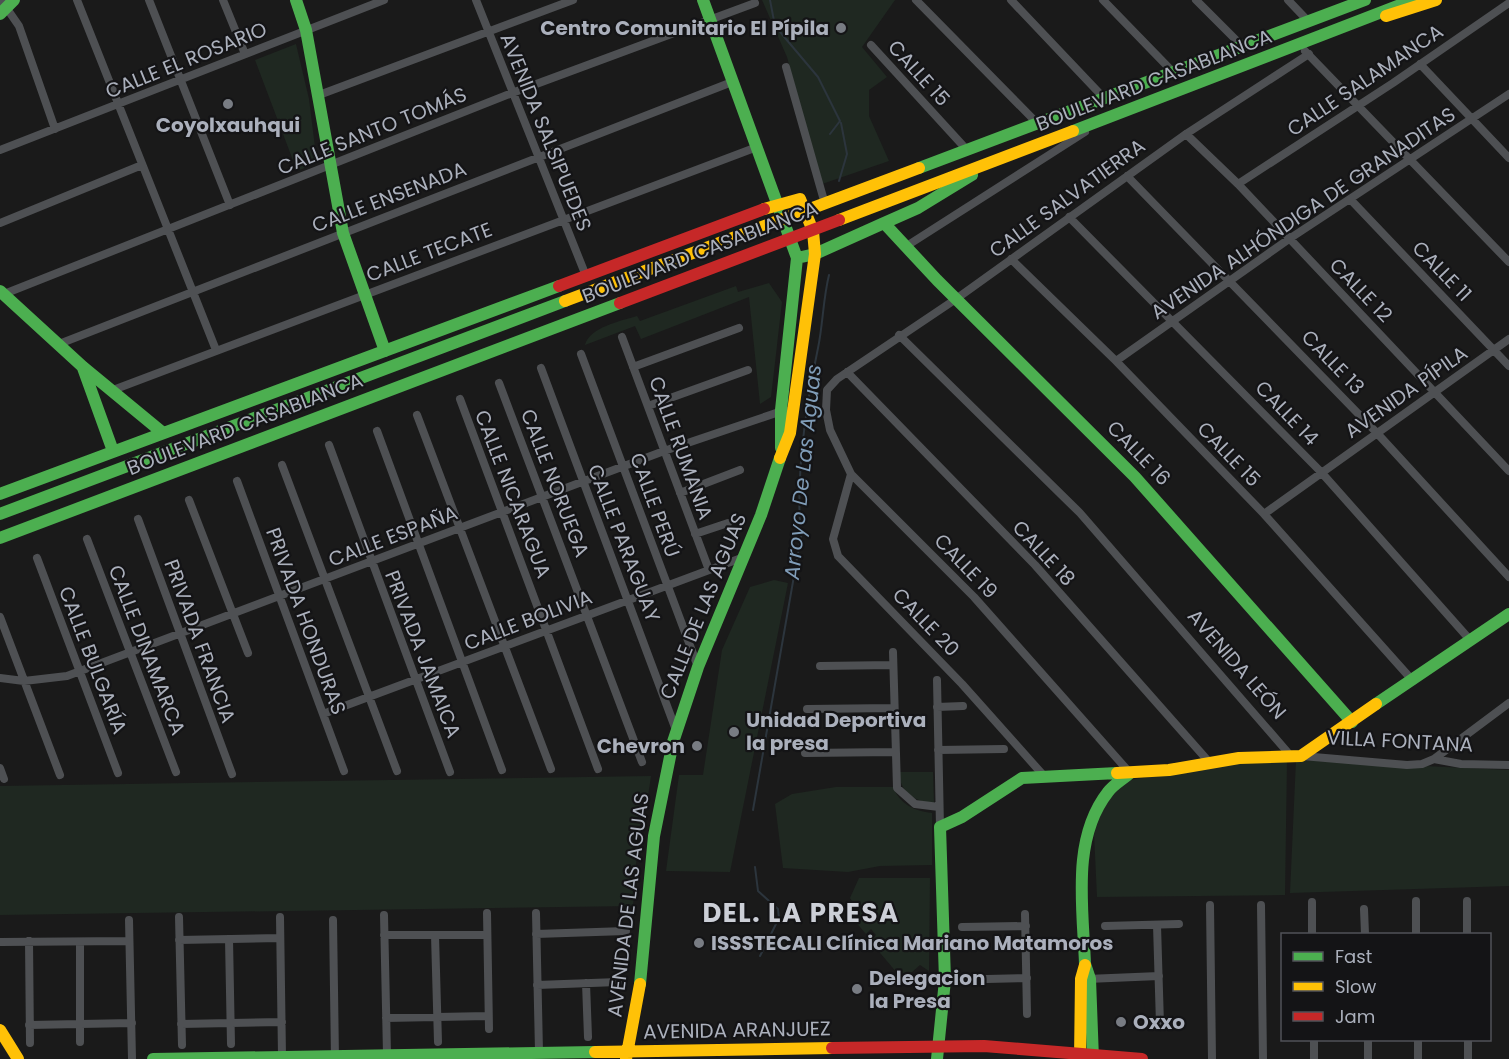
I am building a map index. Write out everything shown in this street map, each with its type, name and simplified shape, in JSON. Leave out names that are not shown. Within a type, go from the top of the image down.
[{"type":"street","points":[[77,0],[216,350]]},
{"type":"street","points":[[149,0],[230,204]]},
{"type":"street","points":[[223,0],[245,54]]},
{"type":"street","points":[[296,0],[306,30],[343,233],[385,351]]},
{"type":"street","name":"CALLE EL ROSARIO","points":[[0,150],[384,0]]},
{"type":"street","name":"AVENIDA SALSIPUEDES","points":[[476,0],[586,276]]},
{"type":"street","points":[[319,95],[573,0]]},
{"type":"street","name":"CALLE DE LAS AGUAS","points":[[703,0],[797,258],[781,410],[782,450]]},
{"type":"street","points":[[916,0],[1037,123]]},
{"type":"street","points":[[1011,0],[1103,98]]},
{"type":"street","points":[[1103,0],[1172,71]]},
{"type":"street","points":[[1196,0],[1240,45]]},
{"type":"street","points":[[1288,0],[1308,21]]},
{"type":"street","name":"BOULEVARD CASABLANCA","points":[[0,514],[784,220],[1240,45],[1365,0]]},
{"type":"street","name":"BOULEVARD CASABLANCA","points":[[0,538],[991,162],[1304,50],[1413,0]]},
{"type":"street","points":[[1361,22],[1409,10],[1436,0]]},
{"type":"street","name":"CALLE SANTO TOMÁS","points":[[2,293],[512,93],[754,3]]},
{"type":"street","name":"CALLE SALAMANCA","points":[[1238,184],[1360,105],[1509,3]]},
{"type":"street","points":[[6,5],[19,26],[55,129]]},
{"type":"street","name":"CALLE 15","points":[[871,45],[967,150]]},
{"type":"street","points":[[1304,50],[1360,105],[1509,262]]},
{"type":"street","name":"CALLE SALVATIERRA","points":[[847,372],[899,335],[956,299],[1304,50]]},
{"type":"street","points":[[1420,64],[1509,158]]},
{"type":"street","points":[[786,67],[825,204]]},
{"type":"street","name":"CALLE ENSENADA","points":[[59,344],[732,82]]},
{"type":"street","name":"AVENIDA ALHÓNDIGA DE GRANADITAS","points":[[1116,361],[1289,239],[1509,94]]},
{"type":"street","points":[[905,247],[1106,119]]},
{"type":"street","name":"CALLE 12","points":[[1186,134],[1238,184],[1509,471]]},
{"type":"street","name":"CALLE TECATE","points":[[113,390],[757,147]]},
{"type":"street","points":[[797,258],[815,254],[918,208],[991,162]]},
{"type":"street","points":[[0,223],[142,165]]},
{"type":"street","name":"CALLE 13","points":[[1127,176],[1231,280],[1376,432],[1509,577]]},
{"type":"street","points":[[0,494],[778,204],[800,199],[807,211]]},
{"type":"street","name":"CALLE 11","points":[[1350,199],[1509,366]]},
{"type":"street","name":"CALLE DE LAS AGUAS","points":[[665,779],[676,730],[698,667],[744,556],[790,433],[795,411],[815,254],[813,231],[807,211]]},
{"type":"street","name":"CALLE 14","points":[[1070,217],[1174,320],[1321,472],[1471,641]]},
{"type":"street","name":"CALLE 16","points":[[884,223],[956,299],[1102,442],[1182,526],[1352,722]]},
{"type":"street","name":"CALLE 15","points":[[1011,259],[1116,361],[1264,514],[1413,681]]},
{"type":"street","points":[[2,293],[83,367],[163,433]]},
{"type":"street","points":[[633,367],[739,328]]},
{"type":"street","name":"AVENIDA LEÓN","points":[[899,335],[1080,513],[1296,755]]},
{"type":"street","name":"CALLE RUMANIA","points":[[622,337],[709,570]]},
{"type":"street","name":"AVENIDA PÍPILA","points":[[1264,514],[1509,339]]},
{"type":"street","name":"CALLE PERÚ","points":[[581,354],[698,667]]},
{"type":"street","points":[[83,367],[113,450]]},
{"type":"street","name":"CALLE PARAGUAY","points":[[541,368],[676,730]]},
{"type":"street","points":[[648,406],[748,370]]},
{"type":"street","name":"CALLE 19","points":[[847,372],[826,390],[826,410],[833,440],[850,474],[974,597],[1130,774]]},
{"type":"street","name":"CALLE 18","points":[[847,372],[1035,565],[1209,762]]},
{"type":"street","name":"CALLE NORUEGA","points":[[500,383],[642,762]]},
{"type":"street","name":"CALLE NICARAGUA","points":[[460,399],[598,769]]},
{"type":"street","name":"CALLE ESPAÑA","points":[[0,678],[24,681],[56,679],[80,672],[664,451],[781,410],[795,411]]},
{"type":"street","points":[[417,415],[551,769]]},
{"type":"street","points":[[377,431],[502,770]]},
{"type":"street","name":"PRIVADA JAMAICA","points":[[329,445],[450,772]]},
{"type":"street","name":"PRIVADA HONDURAS","points":[[282,465],[397,771]]},
{"type":"street","points":[[680,493],[740,471]]},
{"type":"street","name":"CALLE 20","points":[[850,474],[833,539],[838,556],[962,684],[1044,776]]},
{"type":"street","name":"PRIVADA HONDURAS","points":[[237,482],[344,771]]},
{"type":"street","points":[[189,500],[248,653]]},
{"type":"street","name":"PRIVADA FRANCIA","points":[[138,519],[232,774]]},
{"type":"street","points":[[696,534],[728,523]]},
{"type":"street","name":"CALLE DINAMARCA","points":[[87,539],[176,772]]},
{"type":"street","name":"CALLE BOLIVIA","points":[[323,714],[744,556]]},
{"type":"street","name":"CALLE BULGARÍA","points":[[37,558],[118,773]]},
{"type":"street","points":[[940,827],[965,816],[1006,785],[1022,778],[1130,774],[1169,770],[1209,762],[1296,755],[1352,722],[1509,615]]},
{"type":"street","points":[[0,617],[60,775]]},
{"type":"street","points":[[893,652],[895,780],[902,793],[915,804],[939,807]]},
{"type":"street","points":[[820,666],[893,665]]},
{"type":"street","points":[[937,680],[945,980],[938,1053]]},
{"type":"street","points":[[1434,759],[1509,703]]},
{"type":"street","points":[[937,707],[963,706]]},
{"type":"street","points":[[807,710],[894,708]]},
{"type":"street","points":[[938,750],[1004,749]]},
{"type":"street","points":[[805,753],[895,752]]},
{"type":"street","name":"VILLA FONTANA","points":[[1296,755],[1407,765],[1422,764],[1434,759],[1461,764],[1509,765]]},
{"type":"street","points":[[0,768],[4,779]]},
{"type":"street","points":[[1086,1056],[1083,864],[1088,829],[1098,802],[1110,786],[1130,774]]},
{"type":"street","name":"AVENIDA DE LAS AGUAS","points":[[623,1055],[630,1036],[642,975],[649,878],[665,779]]},
{"type":"street","points":[[1467,900],[1467,933]]},
{"type":"street","points":[[1416,901],[1416,933]]},
{"type":"street","points":[[1312,902],[1312,933]]},
{"type":"street","points":[[1210,904],[1212,1059]]},
{"type":"street","points":[[1261,905],[1263,1059]]},
{"type":"street","points":[[1364,909],[1365,933]]},
{"type":"street","points":[[536,912],[539,1052]]},
{"type":"street","points":[[487,914],[489,1029]]},
{"type":"street","points":[[1025,914],[1027,1014]]},
{"type":"street","points":[[384,915],[387,1054]]},
{"type":"street","points":[[179,916],[182,1045]]},
{"type":"street","points":[[280,916],[282,1056]]},
{"type":"street","points":[[333,920],[335,1057]]},
{"type":"street","points":[[129,921],[132,1059]]},
{"type":"street","points":[[1105,926],[1179,924]]},
{"type":"street","points":[[1157,925],[1160,1024]]},
{"type":"street","points":[[962,927],[1026,926]]},
{"type":"street","points":[[536,934],[626,931]]},
{"type":"street","points":[[384,935],[487,935]]},
{"type":"street","points":[[435,935],[438,1042]]},
{"type":"street","points":[[179,940],[280,938]]},
{"type":"street","points":[[229,939],[231,1044]]},
{"type":"street","points":[[29,941],[30,1043]]},
{"type":"street","points":[[0,942],[129,941]]},
{"type":"street","points":[[80,942],[81,1042]]},
{"type":"street","points":[[1085,979],[1159,976]]},
{"type":"street","points":[[945,980],[1027,978]]},
{"type":"street","points":[[537,985],[618,982]]},
{"type":"street","points":[[586,983],[588,1037]]},
{"type":"street","points":[[386,1018],[488,1016]]},
{"type":"street","points":[[181,1024],[282,1022]]},
{"type":"street","points":[[29,1025],[132,1023]]},
{"type":"street","points":[[0,1030],[18,1059]]},
{"type":"street","points":[[1314,1041],[1314,1059]]},
{"type":"street","points":[[1368,1041],[1368,1059]]},
{"type":"street","points":[[1418,1041],[1418,1059]]},
{"type":"street","points":[[1468,1041],[1468,1059]]},
{"type":"street","name":"AVENIDA ARANJUEZ","points":[[153,1059],[539,1052],[623,1055],[938,1053],[1014,1046],[1086,1056],[1142,1059]]},
{"type":"shaded area","points":[[762,0],[895,0],[862,47],[887,77],[869,90],[869,116],[889,161],[822,184],[787,57]]},
{"type":"shaded area","points":[[296,44],[309,99],[317,163],[297,171],[255,60]]},
{"type":"shaded area","points":[[769,283],[782,302],[771,397],[760,404],[749,297],[641,339],[635,326],[585,345],[599,329],[615,323],[637,316],[640,321],[736,286],[738,292]]},
{"type":"shaded area","name":"Unidad Deportiva la presa","points":[[774,580],[788,583],[730,872],[666,871],[679,775],[703,775],[722,650],[750,587]]},
{"type":"shaded area","points":[[1287,760],[1285,895],[1097,897],[1094,833],[1108,795],[1128,780],[1190,772],[1220,764]]},
{"type":"shaded area","points":[[1296,760],[1509,770],[1509,886],[1290,893]]},
{"type":"shaded area","points":[[899,772],[933,772],[934,803],[921,801],[910,795],[902,786]]},
{"type":"shaded area","points":[[651,776],[645,816],[630,844],[637,852],[633,906],[0,915],[0,786]]},
{"type":"shaded area","points":[[836,787],[893,787],[908,806],[932,813],[932,865],[880,866],[848,872],[783,868],[775,804],[792,794]]},
{"type":"shaded area","points":[[859,878],[930,878],[929,971],[920,965],[903,980],[870,941],[876,935],[871,929],[866,934],[847,912],[857,909],[850,898]]},
{"type":"waterway","name":"Arroyo De Las Aguas","points":[[770,0],[775,26],[818,77],[840,121],[830,134]]},
{"type":"waterway","points":[[839,181],[847,154],[841,123]]},
{"type":"waterway","name":"Arroyo De Las Aguas","points":[[753,810],[801,536],[799,490],[803,442],[829,275]]},
{"type":"waterway","points":[[755,867],[758,891],[778,909],[779,918],[760,956]]},
{"type":"traffic: fast","points":[[0,14],[14,0]]},
{"type":"traffic: fast","points":[[296,0],[306,30],[343,233],[385,351]]},
{"type":"traffic: fast","points":[[703,0],[797,258],[781,410],[781,448]]},
{"type":"traffic: fast","points":[[919,168],[1365,0]]},
{"type":"traffic: fast","points":[[1073,131],[1413,0]]},
{"type":"traffic: fast","points":[[884,223],[918,208],[972,175]]},
{"type":"traffic: fast","points":[[797,258],[815,254],[884,223],[937,280],[1135,477],[1352,722]]},
{"type":"traffic: fast","points":[[0,494],[559,286]]},
{"type":"traffic: fast","points":[[0,291],[83,367],[163,433]]},
{"type":"traffic: fast","points":[[0,514],[565,301]]},
{"type":"traffic: fast","points":[[0,538],[620,303]]},
{"type":"traffic: fast","points":[[83,368],[113,451]]},
{"type":"traffic: fast","points":[[640,984],[654,836],[673,742],[698,667],[761,515],[780,458]]},
{"type":"traffic: fast","points":[[1376,704],[1509,614]]},
{"type":"traffic: fast","points":[[937,1059],[945,980],[940,827],[962,817],[1022,778],[1117,773]]},
{"type":"traffic: fast","points":[[1093,1059],[1090,979],[1085,964],[1083,920],[1084,852],[1096,811],[1110,789],[1129,774]]},
{"type":"traffic: fast","points":[[153,1059],[595,1052]]},
{"type":"traffic: slow","points":[[1386,16],[1436,0]]},
{"type":"traffic: slow","points":[[839,220],[1073,131]]},
{"type":"traffic: slow","points":[[565,301],[919,168]]},
{"type":"traffic: slow","points":[[764,209],[800,199],[813,231],[815,254],[790,433],[780,458]]},
{"type":"traffic: slow","points":[[1117,773],[1169,770],[1239,758],[1301,756],[1376,704]]},
{"type":"traffic: slow","points":[[1080,1059],[1081,979],[1085,965]]},
{"type":"traffic: slow","points":[[626,1059],[640,984]]},
{"type":"traffic: slow","points":[[0,1030],[18,1059]]},
{"type":"traffic: slow","points":[[595,1052],[832,1048]]},
{"type":"traffic: jam","points":[[559,286],[764,209]]},
{"type":"traffic: jam","points":[[620,303],[839,220]]},
{"type":"traffic: jam","points":[[832,1048],[984,1046],[1142,1059]]},
{"type":"place","name":"Centro Comunitario El Pípila","points":[[841,28]]},
{"type":"place","name":"Coyolxauhqui","points":[[228,104]]},
{"type":"place","name":"Unidad Deportiva la presa","points":[[734,732]]},
{"type":"place","name":"Chevron","points":[[697,746]]},
{"type":"place","name":"ISSSTECALI Clínica Mariano Matamoros","points":[[699,943]]},
{"type":"place","name":"Delegacion la Presa","points":[[857,989]]},
{"type":"place","name":"Oxxo","points":[[1121,1022]]},
{"type":"district","name":"DEL. LA PRESA","points":[[801,913]]}]
